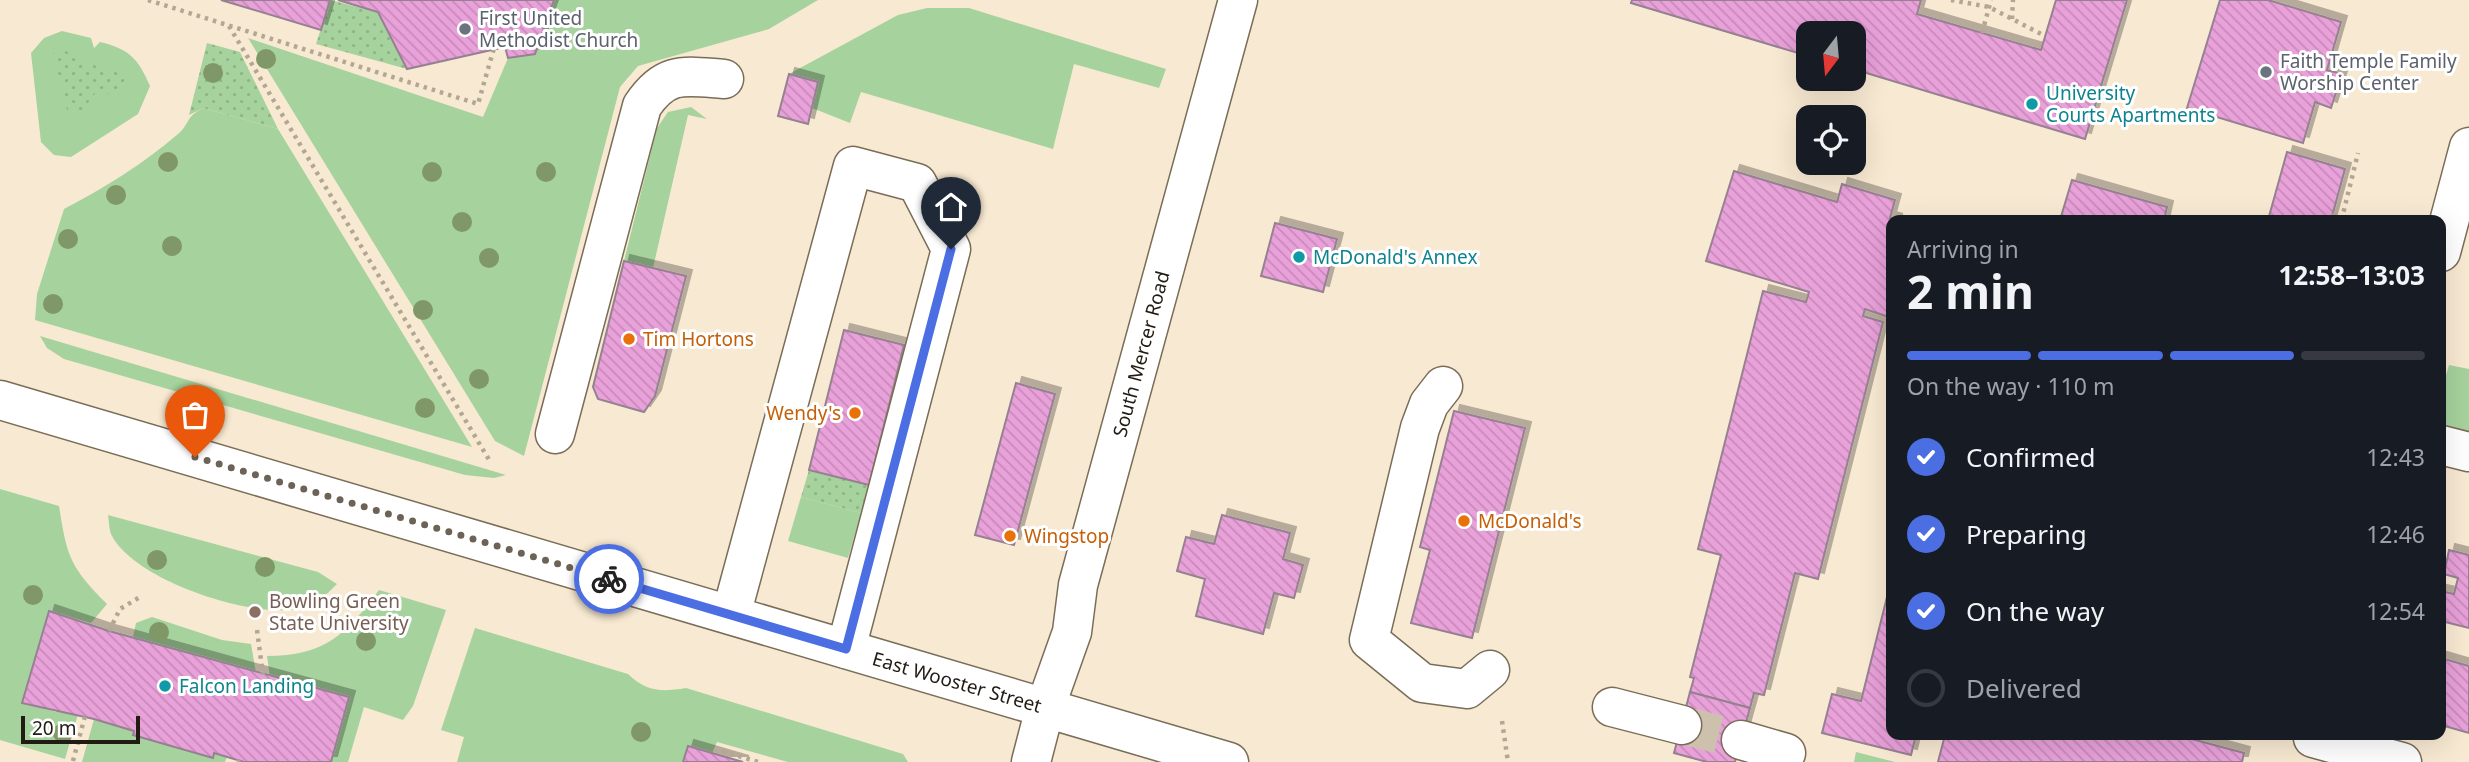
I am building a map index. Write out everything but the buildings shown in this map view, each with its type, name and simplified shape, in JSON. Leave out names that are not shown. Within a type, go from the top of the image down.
[{"type":"main road","name":"South Mercer Road","points":[[1031,762],[1045,708],[1072,632],[1078,585],[1238,0]]},
{"type":"main road","points":[[555,434],[642,106],[657,85],[668,79],[684,76],[724,79]]},
{"type":"main road","points":[[2446,233],[2469,147]]},
{"type":"main road","points":[[731,615],[853,166],[917,183],[951,249],[846,649]]},
{"type":"main road","points":[[1443,386],[1429,404],[1420,428],[1369,640],[1422,682],[1467,689],[1490,670]]},
{"type":"main road","name":"East Wooster Street","points":[[0,400],[1228,762]]},
{"type":"main road","points":[[2446,446],[2469,452]]},
{"type":"main road","points":[[1612,707],[1682,725]]},
{"type":"main road","points":[[1741,740],[1786,752]]},
{"type":"main road","points":[[2311,745],[2402,762]]},
{"type":"path","points":[[148,0],[478,104],[494,48]]},
{"type":"path","points":[[1951,0],[1989,7],[2045,36]]},
{"type":"path","points":[[1982,33],[1991,0]]},
{"type":"path","points":[[2012,19],[2013,0]]},
{"type":"path","points":[[229,26],[491,463]]},
{"type":"path","points":[[2344,215],[2358,153]]},
{"type":"path","points":[[109,631],[120,609],[140,597]]},
{"type":"path","points":[[257,630],[263,675]]},
{"type":"path","points":[[72,761],[85,716]]},
{"type":"path","points":[[1502,721],[1508,762]]},
{"type":"path","points":[[722,751],[758,762]]},
{"type":"green space","points":[[330,0],[378,12],[407,69],[316,44]]},
{"type":"green space","points":[[554,0],[818,0],[769,29],[638,66],[620,87],[524,456],[495,441],[248,38],[483,117],[508,58],[535,54]]},
{"type":"green space","points":[[927,8],[969,8],[1166,69],[1159,88],[1074,64],[1053,149],[861,92],[850,123],[812,108],[818,82],[789,74],[898,15]]},
{"type":"green space","points":[[62,31],[91,38],[94,48],[100,42],[125,52],[137,62],[150,86],[138,114],[71,157],[54,155],[41,142],[31,53],[44,38]]},
{"type":"green space","points":[[207,43],[240,52],[278,129],[203,108],[189,115]]},
{"type":"green space","points":[[60,48],[90,64],[124,73],[131,84],[113,94],[96,92],[83,110],[67,110],[62,82],[50,56]]},
{"type":"green space","points":[[691,107],[707,119],[688,115],[653,268],[624,261],[657,128],[668,112]]},
{"type":"green space","points":[[203,108],[278,129],[472,447],[35,320],[37,294],[64,209],[151,155],[178,134],[193,114]]},
{"type":"green space","points":[[40,336],[506,475],[494,478],[465,475],[64,359],[47,348]]},
{"type":"green space","points":[[2449,365],[2469,369],[2469,441],[2446,433],[2446,375]]},
{"type":"green space","points":[[809,470],[869,485],[861,513],[801,497]]},
{"type":"green space","points":[[0,489],[59,506],[72,560],[85,580],[107,604],[91,623],[49,611],[23,702],[56,712],[58,709],[78,714],[65,759],[0,740]]},
{"type":"green space","points":[[801,497],[861,513],[848,558],[788,541]]},
{"type":"green space","points":[[108,515],[318,572],[337,584],[317,602],[302,608],[255,608],[227,602],[170,582],[145,568],[125,553],[112,536]]},
{"type":"green space","points":[[379,590],[446,610],[413,706],[403,720],[364,707],[348,762],[331,762],[349,697],[270,677],[267,656],[304,652],[332,640],[356,619]]},
{"type":"green space","points":[[152,617],[222,640],[251,644],[256,673],[133,637],[136,623]]},
{"type":"green space","points":[[475,628],[628,674],[648,687],[662,690],[686,688],[903,754],[908,762],[788,762],[717,742],[712,753],[688,746],[683,762],[457,762],[464,737],[441,730]]},
{"type":"green space","points":[[94,719],[134,731],[133,735],[213,757],[214,753],[227,757],[225,762],[82,762]]},
{"type":"green space","points":[[1856,752],[1895,762],[1854,762]]},
{"type":"tunnel","points":[[1682,725],[1741,740]]},
{"type":"way so far","points":[[195,457],[609,579]]},
{"type":"place","name":"First United Methodist Church","points":[[465,29]]},
{"type":"place","name":"Faith Temple Family Worship Center","points":[[2266,72]]},
{"type":"place","name":"University Courts Apartments","points":[[2032,104]]},
{"type":"place","name":"McDonald's Annex","points":[[1299,257]]},
{"type":"place","name":"Tim Hortons","points":[[629,339]]},
{"type":"place","name":"Wendy's","points":[[855,413]]},
{"type":"place","name":"McDonald's","points":[[1464,521]]},
{"type":"place","name":"Wingstop","points":[[1010,536]]},
{"type":"place","name":"Bowling Green State University","points":[[255,612]]},
{"type":"place","name":"Falcon Landing","points":[[165,686]]},
{"type":"route","points":[[609,579],[846,649],[951,249]]}]
